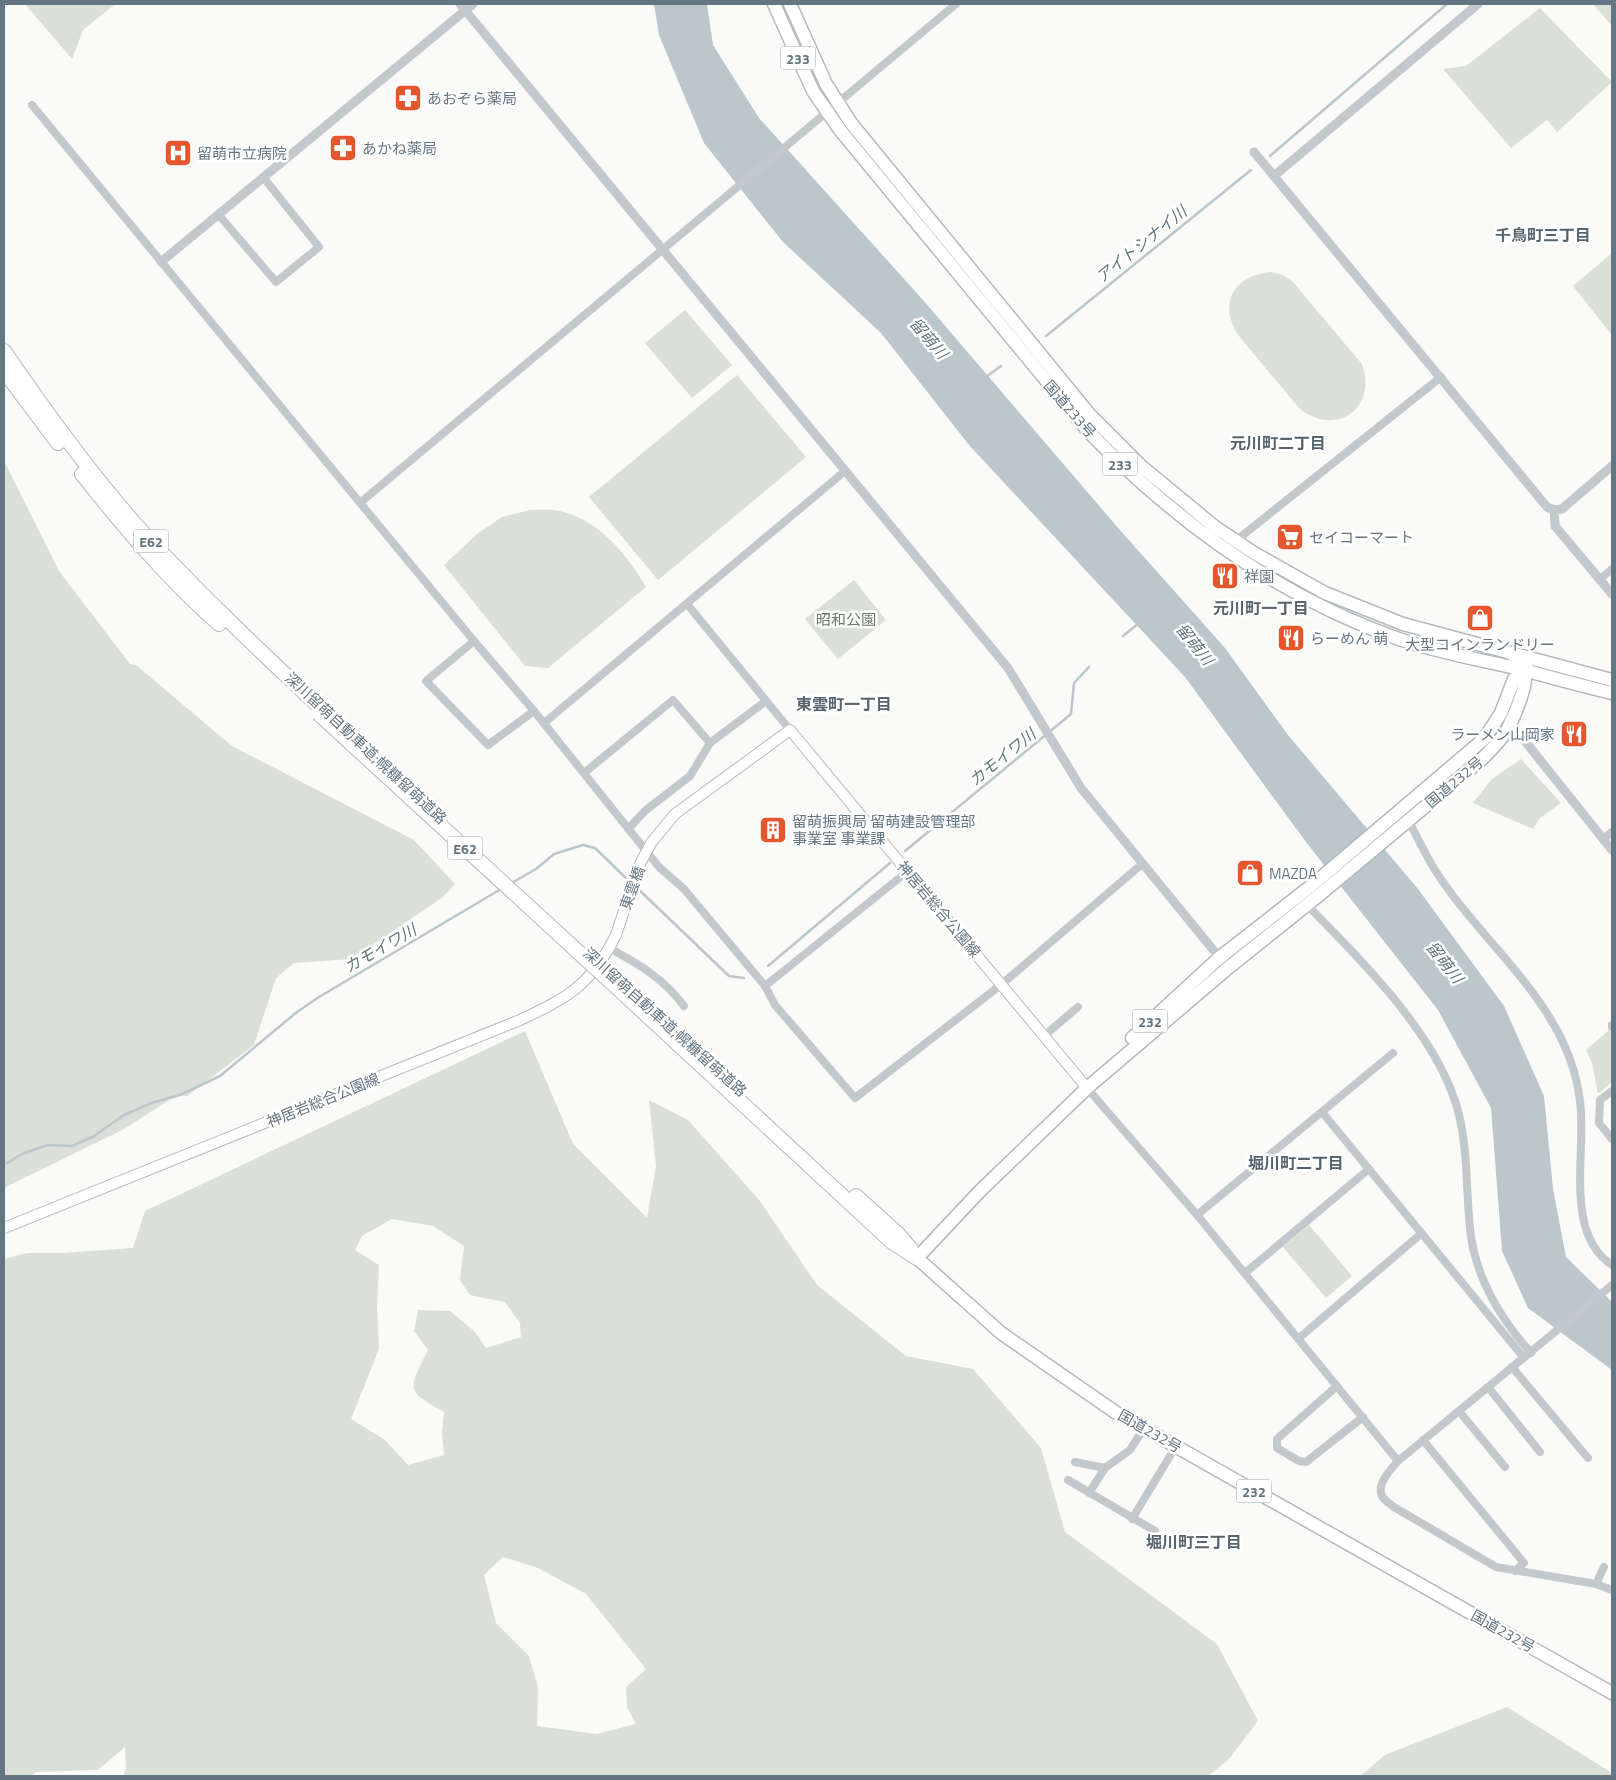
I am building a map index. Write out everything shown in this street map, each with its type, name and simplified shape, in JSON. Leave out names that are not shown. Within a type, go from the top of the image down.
[{"type":"highway","name":"国道233号","points":[[774,4],[813,91],[826,111],[1087,430],[1130,475],[1207,538],[1230,545],[1326,593],[1403,624],[1612,680]]},
{"type":"highway","name":"国道233号","points":[[790,4],[826,84],[851,123],[889,170],[1090,415],[1141,466],[1230,545],[1301,597],[1399,639],[1612,693]]},
{"type":"highway","name":"深川留萌自動車道;幌糠留萌道路","points":[[4,350],[76,453],[136,525],[212,606],[321,711],[917,1258]]},
{"type":"highway","name":"深川留萌自動車道;幌糠留萌道路","points":[[4,371],[120,522],[195,603],[321,711]]},
{"type":"highway","points":[[1511,653],[1519,661],[1523,670],[1540,664],[1554,664]]},
{"type":"highway","points":[[1503,666],[1507,672],[1510,686]]},
{"type":"highway","name":"国道232号","points":[[1523,670],[1510,686],[1501,713],[1484,739],[1392,825],[1260,934],[1228,968],[1087,1088],[917,1258],[1001,1333],[1115,1412],[1612,1693]]},
{"type":"highway","name":"国道232号","points":[[1392,825],[1408,820],[1482,759],[1504,735],[1523,691],[1525,682],[1523,670]]},
{"type":"highway","points":[[1523,691],[1530,683],[1550,678]]},
{"type":"highway","name":"国道232号","points":[[1087,1088],[1099,1069],[1219,958],[1308,904],[1314,891]]},
{"type":"main road","name":"東雲橋","points":[[616,935],[638,868],[651,843],[675,814],[790,730]]},
{"type":"main road","name":"神居岩総合公園線","points":[[790,730],[1045,1035],[1087,1088]]},
{"type":"main road","name":"神居岩総合公園線","points":[[4,1228],[520,1020],[562,1000],[592,975],[616,935]]},
{"type":"street","points":[[161,262],[462,7],[473,4]]},
{"type":"street","points":[[361,502],[956,4]]},
{"type":"street","points":[[1274,176],[1478,4]]},
{"type":"street","points":[[462,7],[1008,668],[1081,788],[1228,968]]},
{"type":"street","points":[[32,105],[474,641],[544,723],[659,867],[684,889],[766,986],[775,1005],[855,1098],[1002,984],[1142,864]]},
{"type":"street","points":[[1254,152],[1547,507],[1554,510],[1562,509],[1612,466]]},
{"type":"street","points":[[218,214],[276,282],[319,247],[263,177]]},
{"type":"street","points":[[1230,545],[1441,377]]},
{"type":"street","points":[[544,723],[845,471]]},
{"type":"street","points":[[1554,510],[1554,526],[1612,594]]},
{"type":"street","points":[[1600,579],[1612,570]]},
{"type":"street","points":[[687,604],[790,730]]},
{"type":"street","points":[[474,641],[426,681],[488,745],[534,711]]},
{"type":"street","points":[[584,773],[673,700],[710,743]]},
{"type":"street","points":[[628,829],[646,810],[690,776],[710,743],[766,701]]},
{"type":"street","points":[[1501,713],[1612,850]]},
{"type":"street","points":[[1408,820],[1436,870],[1541,1003],[1563,1042],[1574,1071],[1581,1102],[1581,1211],[1587,1235],[1600,1257],[1612,1265]]},
{"type":"street","points":[[1603,839],[1612,832]]},
{"type":"street","points":[[766,986],[908,871]]},
{"type":"street","points":[[1308,904],[1370,969],[1418,1032],[1446,1076],[1459,1114],[1473,1250],[1485,1287],[1502,1318],[1529,1354]]},
{"type":"street","points":[[609,948],[647,969],[672,990],[684,1006]]},
{"type":"street","points":[[1045,1035],[1078,1007]]},
{"type":"street","points":[[1197,1214],[1394,1053]]},
{"type":"street","points":[[1087,1088],[1197,1214],[1398,1460]]},
{"type":"street","points":[[1612,1091],[1600,1100],[1599,1123],[1612,1138]]},
{"type":"street","points":[[1322,1112],[1422,1234],[1529,1354]]},
{"type":"street","points":[[1245,1273],[1369,1169]]},
{"type":"street","points":[[1299,1338],[1422,1234]]},
{"type":"street","points":[[1612,1284],[1398,1460],[1386,1475],[1381,1489],[1382,1496],[1411,1518],[1469,1549],[1496,1567],[1596,1584],[1612,1590]]},
{"type":"street","points":[[1512,1367],[1588,1458]]},
{"type":"street","points":[[1337,1386],[1277,1439],[1277,1448],[1299,1461],[1306,1462],[1363,1417]]},
{"type":"street","points":[[1488,1387],[1540,1452]]},
{"type":"street","points":[[1459,1411],[1505,1466]]},
{"type":"street","points":[[1089,1493],[1105,1468],[1130,1450],[1144,1428]]},
{"type":"street","points":[[1423,1440],[1524,1563],[1514,1571]]},
{"type":"street","points":[[1132,1519],[1176,1446]]},
{"type":"street","points":[[1075,1462],[1105,1468]]},
{"type":"street","points":[[1068,1480],[1154,1531]]},
{"type":"street","points":[[1596,1584],[1604,1567]]},
{"type":"green space","points":[[25,4],[114,5],[83,30],[72,59]]},
{"type":"green space","points":[[1593,4],[1612,4],[1612,26]]},
{"type":"green space","points":[[1540,8],[1612,82],[1557,132],[1547,120],[1511,148],[1443,69],[1466,66]]},
{"type":"green space","points":[[1612,253],[1612,335],[1573,286]]},
{"type":"green space","points":[[1271,272],[1283,275],[1293,282],[1362,364],[1365,380],[1364,394],[1359,406],[1350,414],[1339,419],[1326,420],[1313,417],[1299,408],[1238,335],[1232,323],[1230,312],[1230,302],[1233,293],[1247,279],[1258,274]]},
{"type":"green space","points":[[685,310],[732,365],[692,398],[645,343]]},
{"type":"green space","points":[[737,375],[806,457],[658,580],[589,497]]},
{"type":"green space","points":[[4,461],[59,571],[130,664],[136,665],[232,746],[414,840],[455,884],[443,897],[352,959],[294,963],[276,978],[254,1045],[187,1096],[177,1095],[124,1129],[4,1188]]},
{"type":"green space","points":[[530,510],[551,510],[569,514],[596,528],[619,549],[646,587],[548,668],[525,666],[444,565],[477,534],[502,517]]},
{"type":"green space","name":"昭和公園","points":[[854,580],[886,620],[838,659],[805,619]]},
{"type":"green space","points":[[1521,759],[1561,803],[1540,818],[1533,829],[1473,803],[1492,779]]},
{"type":"green space","points":[[1609,1030],[1612,1034],[1612,1082],[1598,1094],[1592,1063],[1586,1050]]},
{"type":"green space","points":[[525,1031],[573,1144],[647,1218],[656,1166],[649,1100],[688,1120],[760,1201],[817,1285],[906,1356],[973,1369],[1041,1448],[1065,1532],[1217,1644],[1258,1721],[1229,1759],[1208,1776],[123,1776],[126,1769],[125,1747],[98,1770],[36,1772],[31,1776],[4,1776],[4,1259],[27,1253],[63,1253],[133,1248],[145,1211]],"holes":[[[392,1219],[433,1226],[464,1246],[460,1280],[470,1295],[505,1302],[520,1323],[521,1337],[486,1348],[474,1331],[450,1311],[418,1310],[414,1331],[428,1350],[414,1381],[414,1388],[422,1399],[444,1412],[442,1433],[444,1455],[408,1465],[385,1440],[351,1419],[379,1349],[377,1308],[379,1265],[355,1250],[362,1236]],[[503,1557],[538,1568],[586,1594],[646,1669],[626,1687],[627,1707],[636,1724],[596,1734],[537,1726],[538,1687],[529,1656],[496,1623],[484,1575]]]},
{"type":"green space","points":[[1309,1225],[1352,1276],[1326,1298],[1283,1247]]},
{"type":"green space","points":[[1507,1707],[1612,1773],[1612,1776],[1360,1776],[1385,1755]]},
{"type":"water","name":"留萌川","points":[[654,4],[707,4],[713,45],[759,118],[923,300],[1119,529],[1225,648],[1288,735],[1418,889],[1504,1006],[1544,1096],[1553,1189],[1566,1257],[1612,1302],[1612,1370],[1528,1308],[1502,1251],[1491,1108],[1438,1010],[1306,842],[1185,677],[969,445],[881,333],[783,242],[704,143],[659,35]]},
{"type":"waterway","name":"アイトシナイ川","points":[[1270,156],[1447,4]]},
{"type":"waterway","name":"アイトシナイ川","points":[[1046,336],[1251,170]]},
{"type":"waterway","name":"アイトシナイ川","points":[[986,377],[1001,366]]},
{"type":"waterway","name":"カモイワ川","points":[[1123,636],[1139,623]]},
{"type":"waterway","name":"カモイワ川","points":[[905,851],[1071,714],[1074,683],[1089,667]]},
{"type":"waterway","name":"カモイワ川","points":[[510,884],[536,869],[554,854],[583,845],[595,848],[630,882]]},
{"type":"waterway","name":"カモイワ川","points":[[768,966],[890,863]]},
{"type":"waterway","name":"カモイワ川","points":[[634,885],[729,976],[744,978]]},
{"type":"waterway","name":"カモイワ川","points":[[4,1165],[22,1154],[48,1145],[72,1146],[94,1136],[124,1115],[154,1102],[180,1095],[220,1076],[297,1012],[319,997],[501,889]]},
{"type":"place","name":"あおぞら薬局","points":[[408,98]]},
{"type":"place","name":"あかね薬局","points":[[343,148]]},
{"type":"place","name":"留萌市立病院","points":[[178,153]]},
{"type":"place","name":"セイコーマート","points":[[1290,537]]},
{"type":"place","name":"祥園","points":[[1225,576]]},
{"type":"place","name":"大型コインランドリー","points":[[1480,618]]},
{"type":"place","name":"らーめん 萌","points":[[1291,638]]},
{"type":"place","name":"ラーメン山岡家","points":[[1574,734]]},
{"type":"place","name":"留萌振興局 留萌建設管理部 事業室 事業課","points":[[773,830]]},
{"type":"place","name":"MAZDA","points":[[1250,873]]},
{"type":"district","name":"千鳥町三丁目","points":[[1543,235]]},
{"type":"district","name":"元川町二丁目","points":[[1278,443]]},
{"type":"district","name":"元川町一丁目","points":[[1261,608]]},
{"type":"district","name":"東雲町一丁目","points":[[844,704]]},
{"type":"district","name":"堀川町二丁目","points":[[1296,1163]]},
{"type":"district","name":"堀川町三丁目","points":[[1194,1542]]}]
